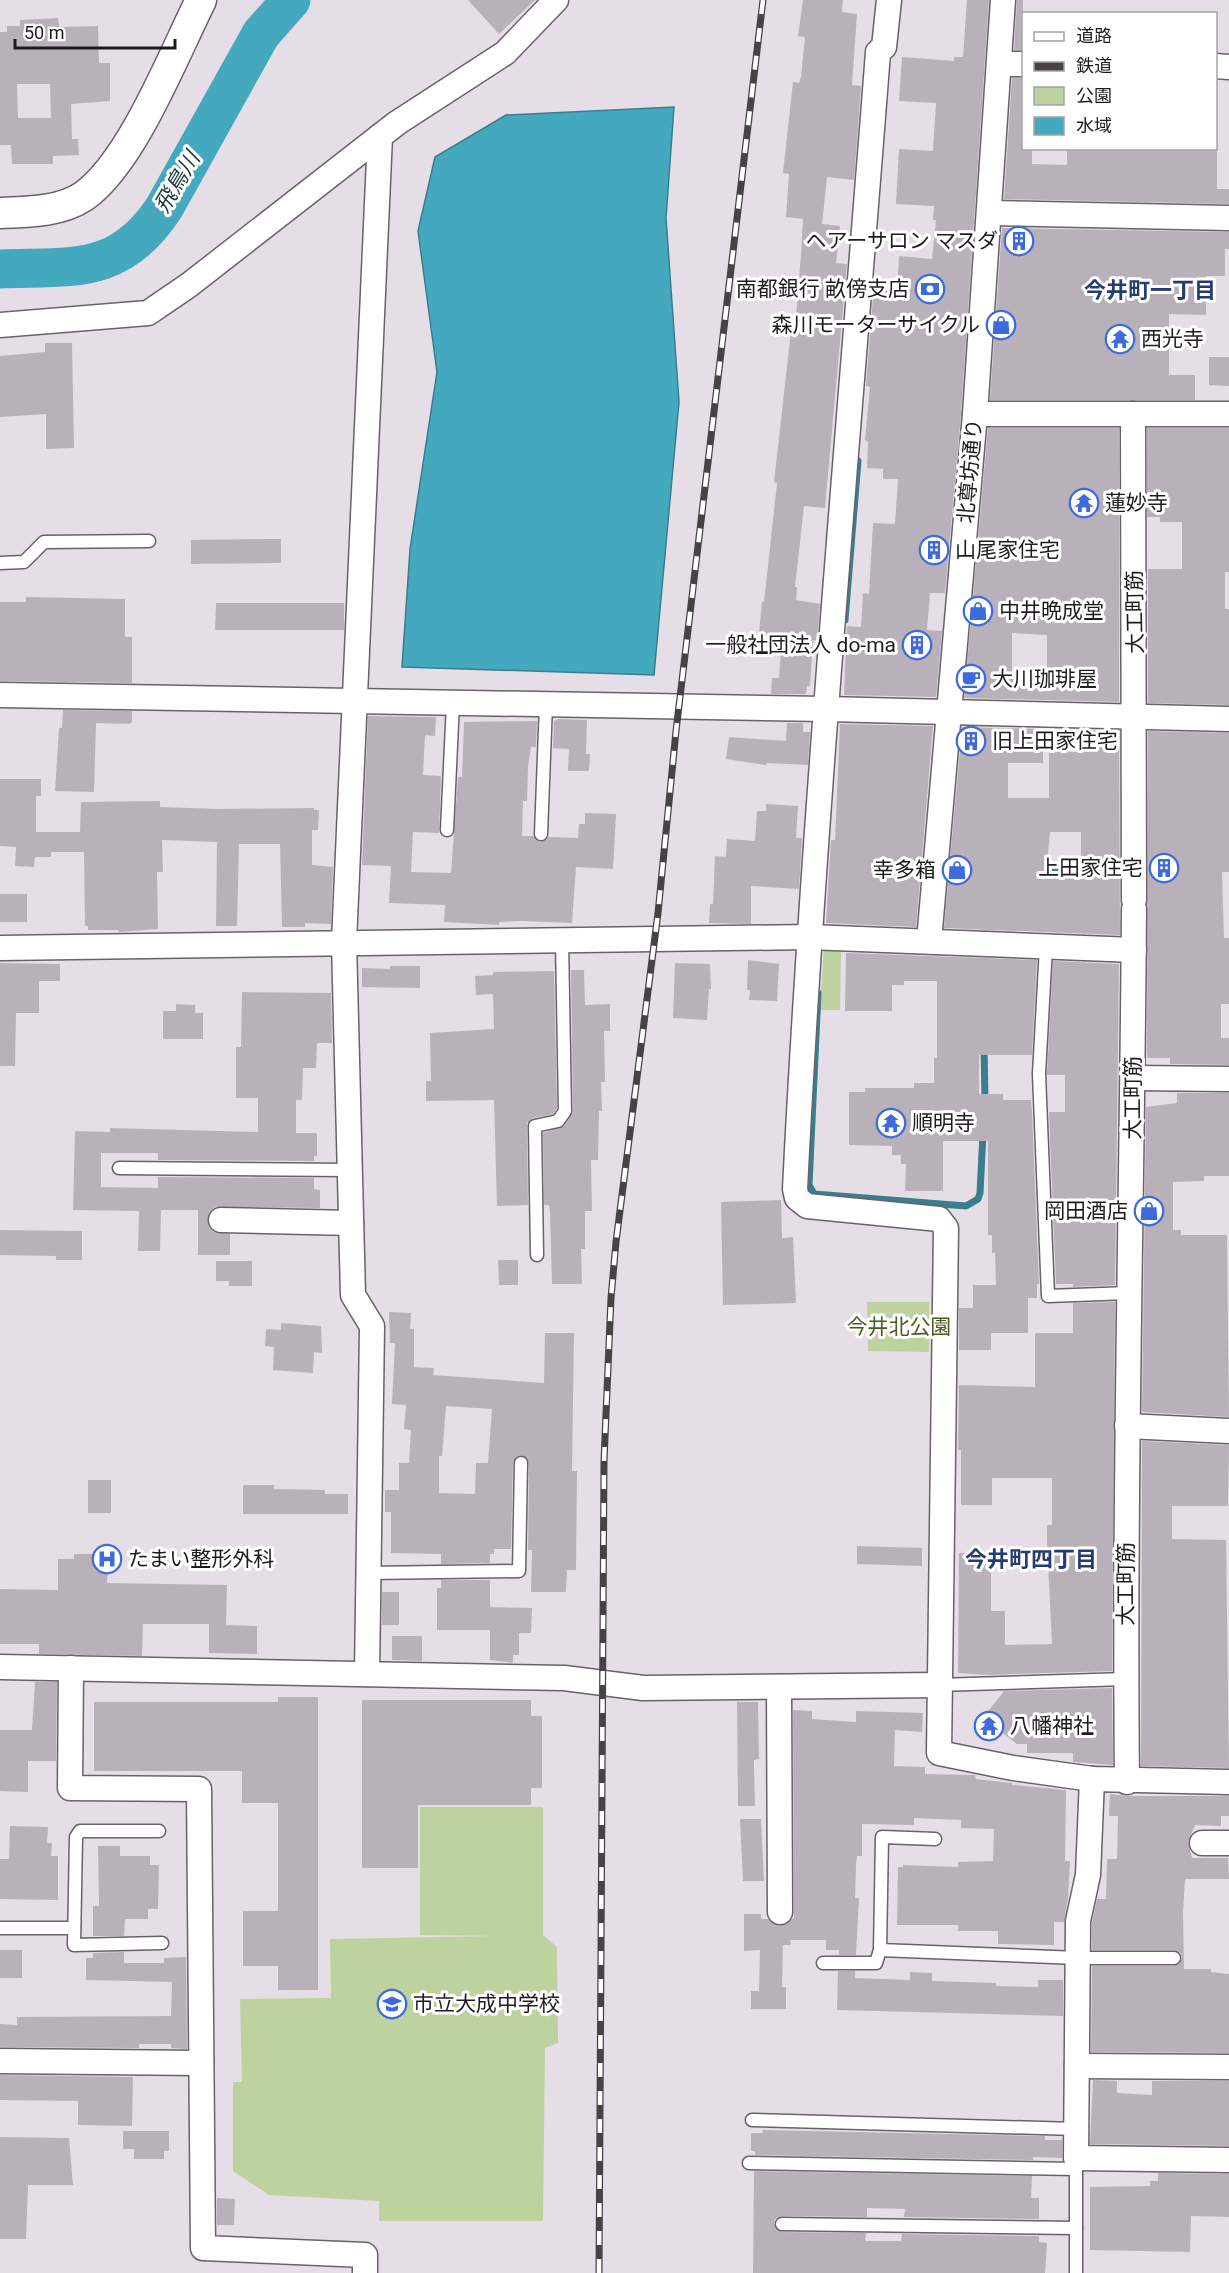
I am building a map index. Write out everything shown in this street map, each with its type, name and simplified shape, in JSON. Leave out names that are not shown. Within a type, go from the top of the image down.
[{"type":"street","points":[[0,213],[62,207],[84,196],[105,177],[132,139],[201,0]]},
{"type":"street","points":[[3,325],[148,313],[189,285],[380,136],[505,53],[556,0]]},
{"type":"street","points":[[889,0],[884,47],[878,52],[826,709],[809,938],[795,1189],[797,1198],[807,1206],[939,1219],[946,1228],[939,1754],[1013,1768],[1092,1779],[1127,1782],[1229,1782]]},
{"type":"street","name":"北尊坊通り","points":[[928,941],[950,713],[990,213],[1012,64],[1003,0]]},
{"type":"street","points":[[367,1674],[372,1326],[353,1294],[344,942],[380,136]]},
{"type":"street","points":[[990,213],[1229,218]]},
{"type":"street","points":[[975,414],[1229,414]]},
{"type":"street","name":"大工町筋","points":[[1127,1782],[1127,1425],[1132,1218],[1136,718],[1133,414]]},
{"type":"street","points":[[0,695],[826,709],[1229,719]]},
{"type":"street","points":[[0,948],[809,938],[1134,950]]},
{"type":"street","points":[[1133,1078],[1229,1079]]},
{"type":"street","points":[[221,1220],[351,1223]]},
{"type":"street","points":[[1127,1425],[1229,1431]]},
{"type":"street","points":[[0,1667],[564,1678],[643,1688],[939,1685]]},
{"type":"street","points":[[71,1668],[70,1788],[199,1789],[203,2248],[365,2255],[365,2273]]},
{"type":"street","points":[[779,1687],[780,1912]]},
{"type":"street","points":[[1092,1779],[1088,1875],[1078,1921],[1076,2164],[1229,2160]]},
{"type":"street","points":[[1202,1843],[1229,1843]]},
{"type":"street","points":[[0,2061],[201,2063]]},
{"type":"street","points":[[1077,2066],[1229,2067]]},
{"type":"lane","points":[[0,563],[24,562],[44,542],[149,541]]},
{"type":"lane","points":[[447,830],[453,703]]},
{"type":"lane","points":[[541,834],[546,704]]},
{"type":"lane","points":[[537,1254],[535,1126],[558,1120],[565,1111],[562,940]]},
{"type":"lane","points":[[1046,947],[1039,1074],[1048,1296],[1129,1293]]},
{"type":"lane","points":[[119,1168],[350,1170]]},
{"type":"lane","points":[[369,1573],[519,1571],[521,1464]]},
{"type":"lane","points":[[939,1685],[1126,1679]]},
{"type":"lane","points":[[159,1831],[81,1831],[75,1837],[74,1945],[162,1943]]},
{"type":"lane","points":[[823,1963],[876,1963],[880,1950],[882,1837],[935,1839]]},
{"type":"lane","points":[[0,1928],[74,1928]]},
{"type":"lane","points":[[880,1950],[1078,1958],[1174,1958]]},
{"type":"lane","points":[[752,2120],[1076,2129]]},
{"type":"lane","points":[[749,2163],[1076,2164],[1076,2273]]},
{"type":"lane","points":[[782,2224],[1076,2228]]},
{"type":"green space","points":[[824,947],[841,947],[840,1010],[820,1010]]},
{"type":"green space","name":"今井北公園","points":[[867,1302],[929,1302],[929,1352],[868,1351]]},
{"type":"green space","points":[[420,1807],[543,1807],[543,1935],[557,1947],[558,2043],[545,2048],[543,2221],[379,2221],[379,2201],[269,2195],[233,2171],[233,2082],[242,2082],[240,1999],[331,1998],[330,1939],[497,1936],[420,1935]]},
{"type":"water","points":[[674,107],[666,218],[679,402],[654,675],[402,667],[410,549],[437,372],[418,231],[435,157],[506,115]]},
{"type":"building","points":[[468,0],[535,0],[499,34]]},
{"type":"building","points":[[803,0],[843,0],[842,12],[857,14],[852,85],[861,86],[854,180],[827,177],[822,224],[840,226],[836,263],[847,264],[825,508],[804,506],[795,587],[797,587],[796,600],[820,604],[817,641],[813,640],[810,686],[807,686],[806,694],[771,694],[772,678],[779,678],[782,638],[759,633],[777,483],[774,482],[791,331],[795,331],[801,254],[803,219],[786,217],[789,174],[783,173],[793,82],[799,83],[801,77],[805,37],[798,36]]},
{"type":"building","points":[[967,0],[989,0],[961,413],[945,593],[930,593],[927,630],[942,631],[936,697],[844,695],[847,626],[861,627],[863,593],[869,594],[873,523],[895,524],[898,479],[883,479],[883,469],[867,468],[868,441],[865,440],[870,387],[866,386],[873,296],[883,297],[883,290],[897,291],[899,256],[932,259],[936,220],[933,220],[934,206],[896,204],[899,149],[933,151],[936,103],[899,101],[902,57],[954,61],[954,57],[963,57]]},
{"type":"building","points":[[1017,0],[1023,0],[1022,50],[1014,50]]},
{"type":"building","points":[[58,18],[59,26],[63,27],[98,26],[99,63],[110,63],[110,101],[71,104],[72,139],[78,139],[79,155],[53,156],[53,164],[12,164],[11,145],[0,145],[0,32],[7,32],[7,26],[20,26],[20,20]],"holes":[[[17,84],[50,84],[51,118],[18,118]]]},
{"type":"building","points":[[1012,78],[1022,78],[1022,150],[1032,150],[1032,164],[1067,165],[1067,150],[1217,150],[1217,189],[1229,189],[1229,204],[1004,199]]},
{"type":"building","points":[[1002,228],[1229,232],[1229,249],[1225,249],[1225,276],[1206,276],[1206,315],[1169,314],[1169,375],[1195,375],[1195,400],[990,400]]},
{"type":"building","points":[[45,343],[72,343],[74,448],[46,449],[46,414],[0,417],[0,356],[45,352]]},
{"type":"building","points":[[1209,357],[1229,357],[1229,386],[1209,385]]},
{"type":"building","points":[[988,428],[1119,428],[1119,702],[964,698]],"holes":[[[1012,633],[1047,635],[1047,673],[1012,673]]]},
{"type":"building","points":[[1147,428],[1229,428],[1229,572],[1225,572],[1225,609],[1229,609],[1229,705],[1148,703],[1148,569],[1182,569],[1182,522],[1160,522],[1160,517],[1147,517]]},
{"type":"building","points":[[281,539],[281,563],[191,564],[191,540]]},
{"type":"building","points":[[26,597],[125,599],[125,637],[132,637],[132,683],[0,681],[0,602],[26,602]]},
{"type":"building","points":[[216,603],[344,603],[344,630],[215,630]]},
{"type":"building","points":[[63,710],[132,711],[132,722],[129,724],[96,723],[94,792],[55,791],[59,728],[62,728]]},
{"type":"building","points":[[368,716],[436,717],[435,736],[425,735],[423,775],[441,776],[439,833],[413,832],[411,872],[451,873],[458,777],[462,777],[464,722],[537,721],[536,747],[531,747],[528,766],[527,801],[523,801],[522,836],[533,836],[540,842],[549,837],[578,838],[579,824],[585,824],[585,813],[616,814],[613,869],[576,867],[572,923],[522,921],[499,922],[499,925],[444,922],[445,905],[389,903],[391,866],[362,865]]},
{"type":"building","points":[[558,719],[587,720],[586,754],[590,754],[589,771],[568,771],[569,749],[553,748],[554,721]]},
{"type":"building","points":[[787,723],[803,723],[803,732],[810,732],[808,765],[767,763],[766,765],[726,759],[729,737],[786,741]]},
{"type":"building","points":[[840,724],[933,726],[916,927],[826,923],[831,840],[835,840]]},
{"type":"building","points":[[962,727],[1043,729],[1043,763],[1008,763],[1008,798],[1049,798],[1049,752],[1081,752],[1081,730],[1119,731],[1120,935],[944,928]],"holes":[[[1050,832],[1081,832],[1081,875],[1046,875]]]},
{"type":"building","points":[[1148,731],[1229,733],[1229,872],[1222,872],[1224,938],[1229,938],[1229,1004],[1221,1004],[1221,1038],[1229,1038],[1229,1065],[1170,1064],[1170,1058],[1147,1058]]},
{"type":"building","points":[[0,779],[41,779],[41,796],[36,796],[36,832],[80,832],[81,802],[160,801],[160,807],[314,808],[314,810],[319,810],[318,830],[312,830],[312,865],[333,867],[331,924],[305,923],[305,927],[282,927],[280,844],[239,844],[237,926],[216,926],[217,842],[162,840],[163,872],[157,872],[158,929],[119,932],[118,930],[88,930],[88,926],[85,926],[84,852],[51,852],[51,857],[35,857],[34,867],[15,866],[16,847],[0,846]]},
{"type":"building","points":[[766,804],[798,806],[796,838],[802,838],[799,889],[751,886],[751,924],[709,923],[710,904],[713,904],[715,856],[726,857],[727,839],[755,841],[757,811],[766,811]]},
{"type":"building","points":[[0,894],[27,894],[27,922],[0,922]]},
{"type":"building","points":[[846,953],[1037,960],[1032,1055],[979,1055],[979,1094],[1003,1094],[1003,1100],[1031,1100],[1039,1284],[1037,1284],[1037,1298],[1028,1298],[1028,1333],[991,1333],[991,1350],[959,1350],[959,1308],[973,1308],[973,1285],[996,1285],[995,1253],[992,1253],[992,1235],[988,1235],[988,1141],[943,1141],[943,1191],[905,1191],[906,1164],[901,1164],[901,1155],[892,1155],[892,1146],[849,1145],[849,1092],[865,1092],[865,1088],[914,1088],[914,1083],[934,1083],[934,1058],[937,1058],[937,981],[904,981],[904,985],[892,985],[892,1011],[845,1011]]},
{"type":"building","points":[[748,960],[779,964],[777,1001],[749,1000]]},
{"type":"building","points":[[1053,961],[1119,964],[1115,1285],[1073,1287],[1073,1284],[1056,1284],[1049,1112],[1065,1112],[1065,1075],[1047,1075]]},
{"type":"building","points":[[0,963],[60,964],[60,981],[39,981],[39,1013],[16,1013],[15,1066],[0,1066]]},
{"type":"building","points":[[675,963],[710,964],[711,989],[709,989],[707,1020],[673,1018]]},
{"type":"building","points":[[390,966],[420,966],[420,988],[362,987],[362,968],[390,969]]},
{"type":"building","points":[[571,970],[584,970],[585,1005],[610,1004],[610,1031],[604,1031],[605,1082],[601,1082],[602,1111],[599,1111],[598,1160],[591,1160],[592,1211],[585,1211],[585,1249],[581,1249],[582,1284],[552,1284],[550,1212],[549,1205],[544,1205],[543,1133],[564,1126],[573,1112]]},
{"type":"building","points":[[554,971],[557,1108],[553,1114],[533,1118],[527,1123],[528,1205],[497,1206],[494,1100],[426,1101],[426,1081],[431,1081],[430,1033],[494,1029],[493,994],[476,995],[475,976],[493,975],[493,972]]},
{"type":"building","points":[[242,992],[331,993],[332,1043],[317,1043],[316,1068],[303,1068],[302,1100],[296,1100],[296,1133],[317,1133],[317,1156],[314,1156],[314,1161],[158,1160],[158,1153],[101,1153],[101,1187],[158,1188],[158,1177],[314,1178],[314,1189],[320,1190],[320,1208],[215,1207],[209,1213],[208,1226],[214,1232],[230,1234],[230,1255],[198,1255],[198,1210],[161,1210],[160,1251],[138,1251],[139,1211],[73,1210],[75,1131],[110,1132],[110,1128],[258,1132],[258,1098],[236,1098],[236,1047],[241,1047]]},
{"type":"building","points":[[176,1004],[195,1005],[195,1013],[203,1013],[203,1039],[163,1039],[163,1011],[176,1011]]},
{"type":"building","points":[[1177,1093],[1229,1093],[1229,1176],[1204,1176],[1204,1181],[1173,1182],[1173,1230],[1181,1230],[1181,1235],[1227,1235],[1229,1417],[1142,1412],[1146,1107],[1177,1103]]},
{"type":"building","points":[[781,1200],[782,1238],[793,1237],[796,1303],[723,1305],[721,1202]]},
{"type":"building","points":[[0,1230],[82,1231],[82,1260],[56,1260],[56,1256],[0,1255]]},
{"type":"building","points":[[498,1260],[518,1260],[518,1285],[499,1285]]},
{"type":"building","points":[[216,1261],[252,1261],[252,1286],[229,1286],[229,1281],[216,1281]]},
{"type":"building","points":[[1115,1302],[1112,1671],[989,1675],[958,1673],[959,1553],[991,1553],[991,1611],[1005,1611],[1005,1645],[1052,1644],[1047,1525],[1052,1525],[1052,1478],[992,1478],[992,1505],[961,1505],[961,1450],[958,1450],[959,1385],[1035,1387],[1035,1333],[1073,1333],[1073,1303]]},
{"type":"building","points":[[389,1312],[411,1313],[410,1329],[414,1329],[414,1367],[434,1368],[433,1375],[544,1383],[545,1333],[574,1333],[572,1471],[577,1471],[576,1570],[567,1570],[566,1592],[531,1592],[532,1550],[528,1550],[529,1463],[522,1455],[517,1456],[513,1463],[511,1549],[494,1549],[494,1554],[490,1554],[490,1563],[441,1564],[441,1554],[391,1553],[391,1512],[385,1512],[385,1490],[399,1490],[399,1463],[409,1463],[411,1430],[404,1429],[406,1405],[392,1404],[395,1343],[390,1343]],"holes":[[[446,1406],[492,1409],[488,1463],[476,1463],[475,1494],[439,1493],[439,1456],[442,1456]]]},
{"type":"building","points":[[281,1323],[321,1326],[322,1353],[314,1352],[313,1373],[273,1370],[274,1347],[265,1346],[266,1329],[281,1330]]},
{"type":"building","points":[[1142,1441],[1229,1445],[1228,1506],[1172,1506],[1172,1539],[1226,1540],[1229,1768],[1141,1766]]},
{"type":"building","points":[[88,1480],[111,1480],[111,1513],[88,1513]]},
{"type":"building","points":[[243,1485],[274,1485],[274,1489],[325,1490],[325,1494],[348,1494],[348,1514],[243,1514]]},
{"type":"building","points":[[857,1546],[922,1548],[922,1566],[857,1564]]},
{"type":"building","points":[[74,1554],[108,1554],[107,1583],[227,1585],[226,1625],[257,1626],[257,1654],[209,1653],[209,1624],[143,1624],[142,1656],[39,1654],[39,1644],[0,1644],[0,1589],[58,1590],[58,1559],[74,1559]]},
{"type":"building","points":[[441,1580],[490,1580],[490,1607],[532,1608],[531,1633],[519,1633],[519,1655],[513,1655],[513,1663],[490,1660],[490,1630],[437,1630],[437,1588],[441,1588]]},
{"type":"building","points":[[382,1592],[399,1592],[399,1625],[382,1625]]},
{"type":"building","points":[[392,1636],[422,1636],[422,1661],[392,1660]]},
{"type":"building","points":[[35,1682],[57,1682],[56,1761],[28,1761],[28,1792],[0,1791],[0,1730],[32,1730]]},
{"type":"building","points":[[1112,1688],[1113,1765],[1073,1762],[1073,1753],[1027,1753],[1027,1744],[1017,1744],[983,1718],[1004,1691]]},
{"type":"building","points":[[278,1697],[318,1697],[318,1990],[278,1990],[278,1966],[243,1966],[243,1911],[278,1911],[278,1803],[242,1803],[242,1771],[94,1771],[94,1702],[278,1702]]},
{"type":"building","points":[[362,1700],[531,1700],[531,1716],[542,1716],[542,1788],[531,1788],[531,1805],[418,1805],[418,1868],[362,1868]]},
{"type":"building","points":[[737,1702],[758,1702],[759,1759],[754,1760],[755,1806],[738,1806]]},
{"type":"building","points":[[793,1710],[812,1711],[812,1719],[856,1722],[856,1711],[923,1713],[922,1732],[895,1730],[894,1766],[925,1767],[925,1774],[975,1775],[976,1779],[1012,1783],[1012,1785],[1066,1790],[1065,1861],[1070,1861],[1068,1898],[1064,1922],[1054,1922],[1054,1945],[998,1944],[998,1931],[958,1931],[958,1925],[897,1925],[898,1867],[903,1867],[903,1865],[958,1867],[958,1862],[993,1861],[994,1829],[961,1828],[961,1820],[914,1818],[914,1825],[862,1824],[862,1856],[857,1856],[856,1866],[855,1898],[859,1898],[856,1955],[839,1955],[839,1950],[826,1950],[826,1940],[790,1940],[791,1945],[783,1945],[782,1987],[786,1987],[786,2009],[751,2009],[751,1991],[759,1991],[760,1950],[744,1951],[744,1914],[761,1914],[761,1919],[768,1919],[779,1926],[794,1918]]},
{"type":"building","points":[[1110,1794],[1229,1796],[1229,1816],[1221,1816],[1221,1826],[1195,1825],[1188,1842],[1192,1858],[1228,1858],[1229,1879],[1185,1879],[1183,1913],[1184,1969],[1211,1969],[1211,1972],[1229,1974],[1229,2053],[1091,2052],[1092,1966],[1174,1966],[1182,1959],[1181,1953],[1174,1950],[1092,1950],[1092,1923],[1097,1899],[1106,1899],[1107,1859],[1117,1859],[1118,1816],[1109,1816]]},
{"type":"building","points":[[740,1819],[761,1819],[764,1881],[743,1881]]},
{"type":"building","points":[[10,1826],[48,1827],[47,1843],[52,1843],[51,1856],[58,1856],[58,1900],[0,1899],[0,1859],[9,1859]]},
{"type":"building","points":[[98,1846],[120,1846],[120,1856],[150,1856],[150,1865],[159,1865],[158,1909],[148,1909],[148,1919],[125,1919],[124,1936],[93,1936],[93,1906],[99,1906]]},
{"type":"building","points":[[0,1950],[22,1950],[22,1978],[0,1978]]},
{"type":"building","points":[[124,1952],[124,1963],[164,1963],[164,1958],[186,1957],[187,2049],[171,2048],[171,2044],[139,2044],[139,2048],[0,2047],[0,2024],[17,2025],[17,2017],[171,2016],[172,1982],[86,1980],[86,1958],[93,1958],[93,1953]]},
{"type":"building","points":[[838,1971],[855,1971],[855,1978],[910,1980],[910,1972],[932,1973],[932,1981],[996,1983],[996,1986],[1038,1987],[1038,1980],[1063,1980],[1063,2016],[837,2010]]},
{"type":"building","points":[[0,2075],[133,2077],[132,2126],[78,2125],[78,2101],[0,2100]]},
{"type":"building","points":[[1093,2080],[1117,2081],[1117,2093],[1152,2095],[1152,2081],[1229,2081],[1229,2146],[1090,2144]]},
{"type":"building","points":[[763,2130],[1045,2136],[1045,2140],[1062,2140],[1062,2158],[1033,2157],[1033,2160],[755,2155],[755,2151],[751,2151],[751,2133],[762,2133]]},
{"type":"building","points":[[123,2131],[169,2131],[169,2151],[164,2151],[164,2159],[134,2159],[134,2149],[123,2149]]},
{"type":"building","points":[[0,2137],[69,2138],[73,2185],[28,2185],[26,2239],[0,2239]]},
{"type":"building","points":[[754,2171],[1032,2176],[1031,2198],[1039,2198],[1039,2219],[904,2217],[905,2209],[867,2208],[867,2217],[782,2216],[775,2219],[774,2224],[782,2232],[866,2233],[865,2241],[901,2241],[902,2234],[1039,2236],[1039,2242],[1047,2243],[1045,2273],[753,2273]]},
{"type":"building","points":[[1158,2173],[1229,2174],[1229,2217],[1191,2216],[1190,2252],[1090,2250],[1090,2187],[1150,2186],[1150,2181],[1158,2181]]},
{"type":"building","points":[[217,2198],[235,2199],[234,2225],[217,2225]]},
{"type":"waterway","name":"飛鳥川","points":[[0,269],[50,268],[92,263],[130,246],[147,230],[164,208],[261,34],[291,0]]},
{"type":"waterway","points":[[845,620],[858,461]]},
{"type":"waterway","points":[[1039,870],[1061,872],[1061,884]]},
{"type":"waterway","points":[[818,993],[809,1185],[814,1194],[966,1206],[978,1199],[980,1193],[983,1133]]},
{"type":"waterway","points":[[984,1046],[985,1101]]},
{"type":"railway","points":[[599,2273],[604,1461],[611,1298],[616,1242],[658,913],[676,731],[763,0]]},
{"type":"place","name":"ヘアーサロン マスダ","points":[[1019,241]]},
{"type":"place","name":"南都銀行 畝傍支店","points":[[930,289]]},
{"type":"place","name":"森川モーターサイクル","points":[[1001,325]]},
{"type":"place","name":"西光寺","points":[[1120,339]]},
{"type":"place","name":"蓮妙寺","points":[[1084,503]]},
{"type":"place","name":"山尾家住宅","points":[[934,550]]},
{"type":"place","name":"中井晩成堂","points":[[978,611]]},
{"type":"place","name":"一般社団法人 do-ma","points":[[917,645]]},
{"type":"place","name":"大川珈琲屋","points":[[971,679]]},
{"type":"place","name":"旧上田家住宅","points":[[971,741]]},
{"type":"place","name":"上田家住宅","points":[[1164,868]]},
{"type":"place","name":"幸多箱","points":[[957,870]]},
{"type":"place","name":"順明寺","points":[[891,1123]]},
{"type":"place","name":"岡田酒店","points":[[1149,1211]]},
{"type":"place","name":"たまい整形外科","points":[[107,1559]]},
{"type":"place","name":"八幡神社","points":[[989,1726]]},
{"type":"place","name":"市立大成中学校","points":[[392,2004]]},
{"type":"district","name":"今井町一丁目","points":[[1150,290]]},
{"type":"district","name":"今井町四丁目","points":[[1031,1559]]}]
